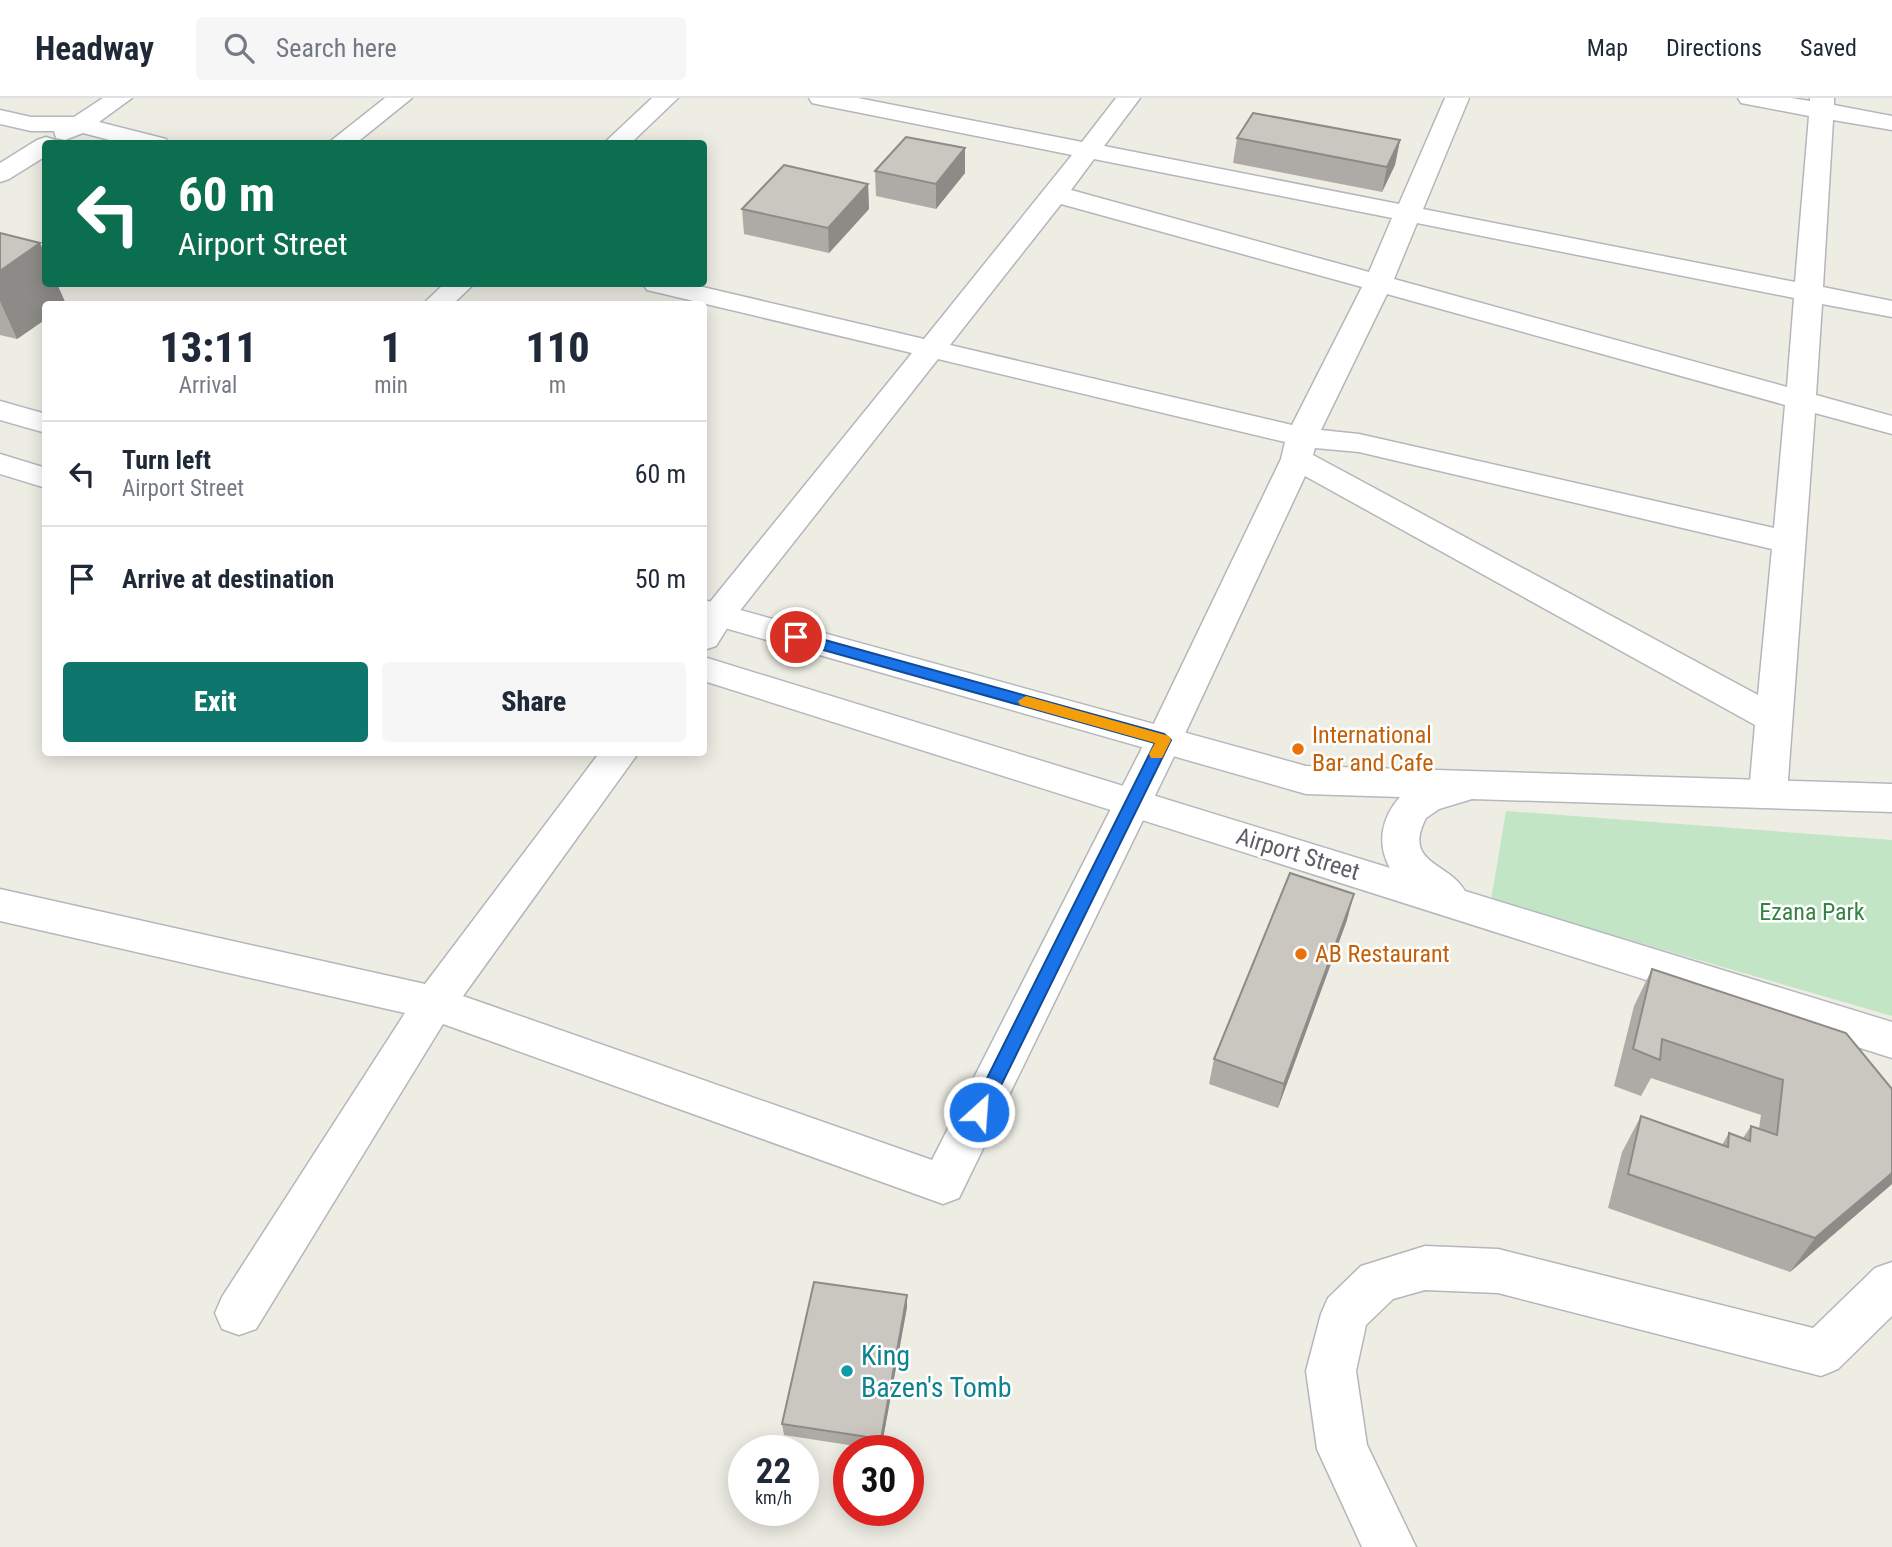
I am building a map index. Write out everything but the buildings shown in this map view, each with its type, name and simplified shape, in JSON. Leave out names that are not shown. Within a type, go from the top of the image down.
[{"type":"street","points":[[0,143],[72,98]]},
{"type":"street","points":[[62,139],[120,98]]},
{"type":"street","points":[[344,140],[400,98]]},
{"type":"street","points":[[619,140],[666,98]]},
{"type":"street","points":[[821,98],[1892,309]]},
{"type":"street","points":[[1128,98],[939,340],[708,621],[1164,740],[1306,780],[1892,798]]},
{"type":"street","points":[[0,905],[434,1003],[943,1184],[1164,740],[1378,283],[1457,98]]},
{"type":"street","points":[[1750,98],[1822,104],[1892,123]]},
{"type":"street","points":[[1768,793],[1801,400],[1822,104]]},
{"type":"street","points":[[0,117],[31,124],[62,139],[81,140]]},
{"type":"street","points":[[0,174],[42,150]]},
{"type":"street","points":[[1055,194],[1892,425]]},
{"type":"street","points":[[707,275],[1304,437],[1359,443],[1789,542]]},
{"type":"street","points":[[441,301],[457,287]]},
{"type":"street","points":[[672,287],[939,340]]},
{"type":"street","points":[[0,410],[42,423]]},
{"type":"street","points":[[1304,437],[1774,719]]},
{"type":"street","points":[[0,464],[42,477]]},
{"type":"street","name":"Airport Street","points":[[707,670],[1892,1040]]},
{"type":"street","points":[[239,1313],[434,1003],[618,756]]},
{"type":"street","points":[[1468,908],[1421,876],[1406,862],[1399,848],[1401,831],[1405,814],[1415,803],[1491,785]]},
{"type":"street","points":[[1390,1547],[1342,1449],[1331,1371],[1345,1314],[1378,1281],[1425,1268],[1498,1271],[1821,1353],[1892,1284]]},
{"type":"green space","name":"Ezana Park","points":[[1506,811],[1892,840],[1892,1016],[1491,900]]},
{"type":"slow traffic","points":[[1026,701],[1164,740],[1157,754]]},
{"type":"place","name":"International Bar and Cafe","points":[[1298,749]]},
{"type":"place","name":"AB Restaurant","points":[[1301,954]]},
{"type":"place","name":"King Bazen's Tomb","points":[[847,1371]]},
{"type":"route","points":[[796,637],[1164,740],[979,1112]]}]
